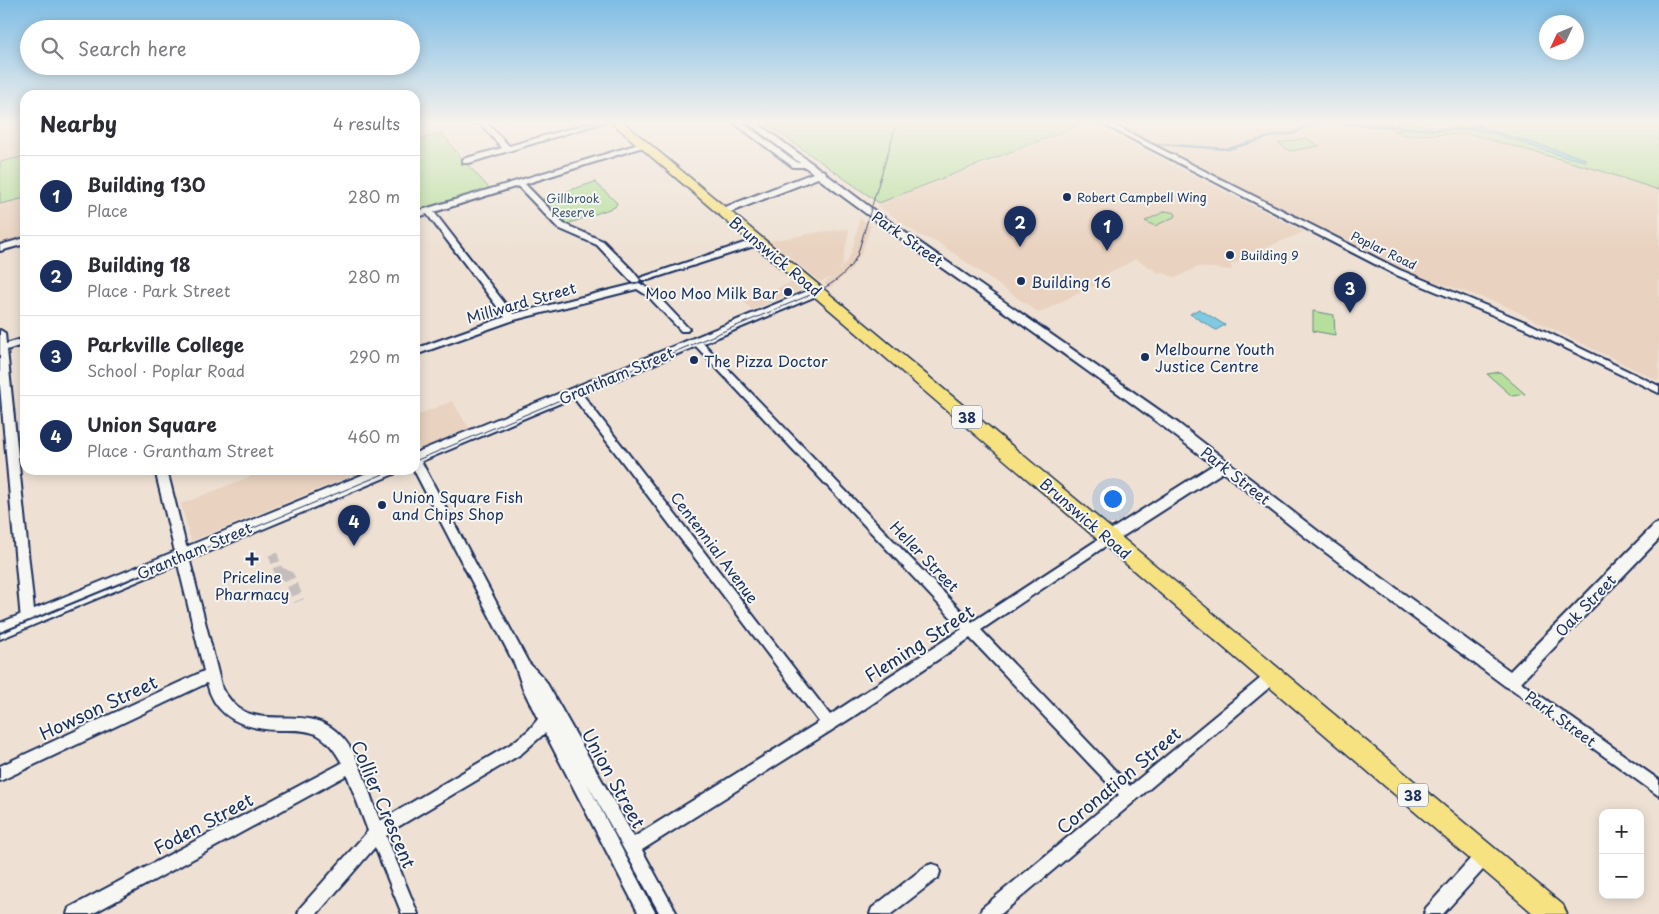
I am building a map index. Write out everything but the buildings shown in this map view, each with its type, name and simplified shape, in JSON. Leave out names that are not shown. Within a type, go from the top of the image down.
[{"type":"main road","name":"Brunswick Road","points":[[668,165],[1554,914]]},
{"type":"main road","name":"Grantham Street","points":[[420,458],[817,291]]},
{"type":"main road","name":"Grantham Street","points":[[0,631],[377,475]]},
{"type":"street","points":[[420,214],[580,165]]},
{"type":"street","name":"Park Street","points":[[796,165],[811,165],[819,174],[880,219],[948,265],[1224,465],[1314,536],[1659,789]]},
{"type":"street","name":"Poplar Road","points":[[1187,165],[1397,272],[1509,318],[1659,390]]},
{"type":"street","points":[[721,210],[819,174]]},
{"type":"street","points":[[520,183],[561,226],[600,243],[642,283],[684,329]]},
{"type":"street","points":[[429,211],[509,315]]},
{"type":"street","points":[[0,248],[20,242]]},
{"type":"street","name":"Millward Street","points":[[420,342],[509,315],[642,283],[755,249],[761,243]]},
{"type":"street","points":[[0,252],[20,246]]},
{"type":"street","name":"Millward Street","points":[[420,350],[509,315]]},
{"type":"street","points":[[0,343],[20,337]]},
{"type":"street","points":[[0,343],[20,341]]},
{"type":"street","name":"Heller Street","points":[[696,341],[1130,796]]},
{"type":"street","points":[[0,343],[28,620]]},
{"type":"street","name":"Centennial Avenue","points":[[575,392],[828,723]]},
{"type":"street","name":"Fleming Street","points":[[631,848],[972,630],[1224,465]]},
{"type":"street","name":"Union Street","points":[[420,470],[522,664],[530,689],[549,727],[648,914]]},
{"type":"street","name":"Collier Crescent","points":[[162,475],[216,691],[232,712],[244,718],[260,722],[302,723],[329,733],[338,742],[350,766],[410,914]]},
{"type":"street","name":"Oak Street","points":[[1511,681],[1659,529]]},
{"type":"street","name":"Union Street","points":[[522,664],[540,684],[669,914]]},
{"type":"street","name":"Howson Street","points":[[0,774],[211,674]]},
{"type":"street","name":"Coronation Street","points":[[988,914],[1272,676]]},
{"type":"street","points":[[306,914],[377,833],[398,817],[516,749],[549,727]]},
{"type":"street","name":"Foden Street","points":[[74,914],[350,766]]},
{"type":"street","points":[[1432,914],[1485,855]]},
{"type":"street","points":[[878,914],[932,872]]},
{"type":"shaded area","points":[[0,165],[20,165],[20,238],[0,244]]},
{"type":"shaded area","points":[[982,165],[1172,165],[1304,232],[1267,247],[1231,265],[1232,270],[1197,267],[1176,278],[1162,272],[1159,273],[1136,259],[1091,282],[1095,285],[1039,313],[939,243],[919,235],[877,205]]},
{"type":"shaded area","points":[[1197,165],[1579,165],[1659,190],[1659,381],[1501,304],[1419,276]]},
{"type":"shaded area","points":[[860,218],[871,226],[862,252],[850,271],[830,288],[824,283],[832,277],[820,282],[770,241],[849,229],[842,266],[835,275],[848,260],[852,251]]},
{"type":"shaded area","points":[[792,282],[801,289],[752,310],[744,302]]},
{"type":"shaded area","points":[[452,401],[469,428],[420,449],[420,414]]},
{"type":"shaded area","points":[[254,475],[353,475],[191,541],[181,504]]},
{"type":"green space","points":[[0,165],[20,165],[20,199],[0,204]]},
{"type":"green space","points":[[420,165],[468,165],[490,189],[420,210]]},
{"type":"green space","points":[[825,165],[978,165],[879,203]]},
{"type":"green space","points":[[1579,165],[1659,165],[1659,190]]},
{"type":"green space","name":"Gillbrook Reserve","points":[[595,182],[617,203],[615,207],[567,224],[543,199]]},
{"type":"green space","points":[[1166,211],[1175,213],[1176,216],[1155,226],[1145,221]]},
{"type":"green space","points":[[1313,311],[1334,315],[1335,335],[1313,331]]},
{"type":"green space","points":[[1500,372],[1525,394],[1512,396],[1487,374]]},
{"type":"water","points":[[1199,309],[1225,325],[1216,330],[1190,314]]},
{"type":"tunnel","points":[[273,554],[278,570],[284,574]]},
{"type":"tunnel","points":[[282,573],[289,577],[299,601]]},
{"type":"tram line","points":[[420,459],[810,295],[831,284],[843,275],[857,256],[884,165]]},
{"type":"tram line","points":[[143,574],[381,475]]},
{"type":"tram line","points":[[0,633],[146,573]]},
{"type":"place","name":"Robert Campbell Wing","points":[[1067,197]]},
{"type":"place","name":"Building 18","points":[[1020,247]]},
{"type":"place","name":"Building 130","points":[[1107,251]]},
{"type":"place","name":"Building 9","points":[[1230,255]]},
{"type":"place","name":"Building 16","points":[[1021,281]]},
{"type":"place","name":"Moo Moo Milk Bar","points":[[788,292]]},
{"type":"place","name":"Parkville College","points":[[1350,313]]},
{"type":"place","name":"Melbourne Youth Justice Centre","points":[[1145,357]]},
{"type":"place","name":"The Pizza Doctor","points":[[694,360]]},
{"type":"place","name":"Union Square Fish and Chips Shop","points":[[382,505]]},
{"type":"place","name":"Union Square","points":[[354,546]]},
{"type":"place","name":"Priceline Pharmacy","points":[[252,559]]}]
